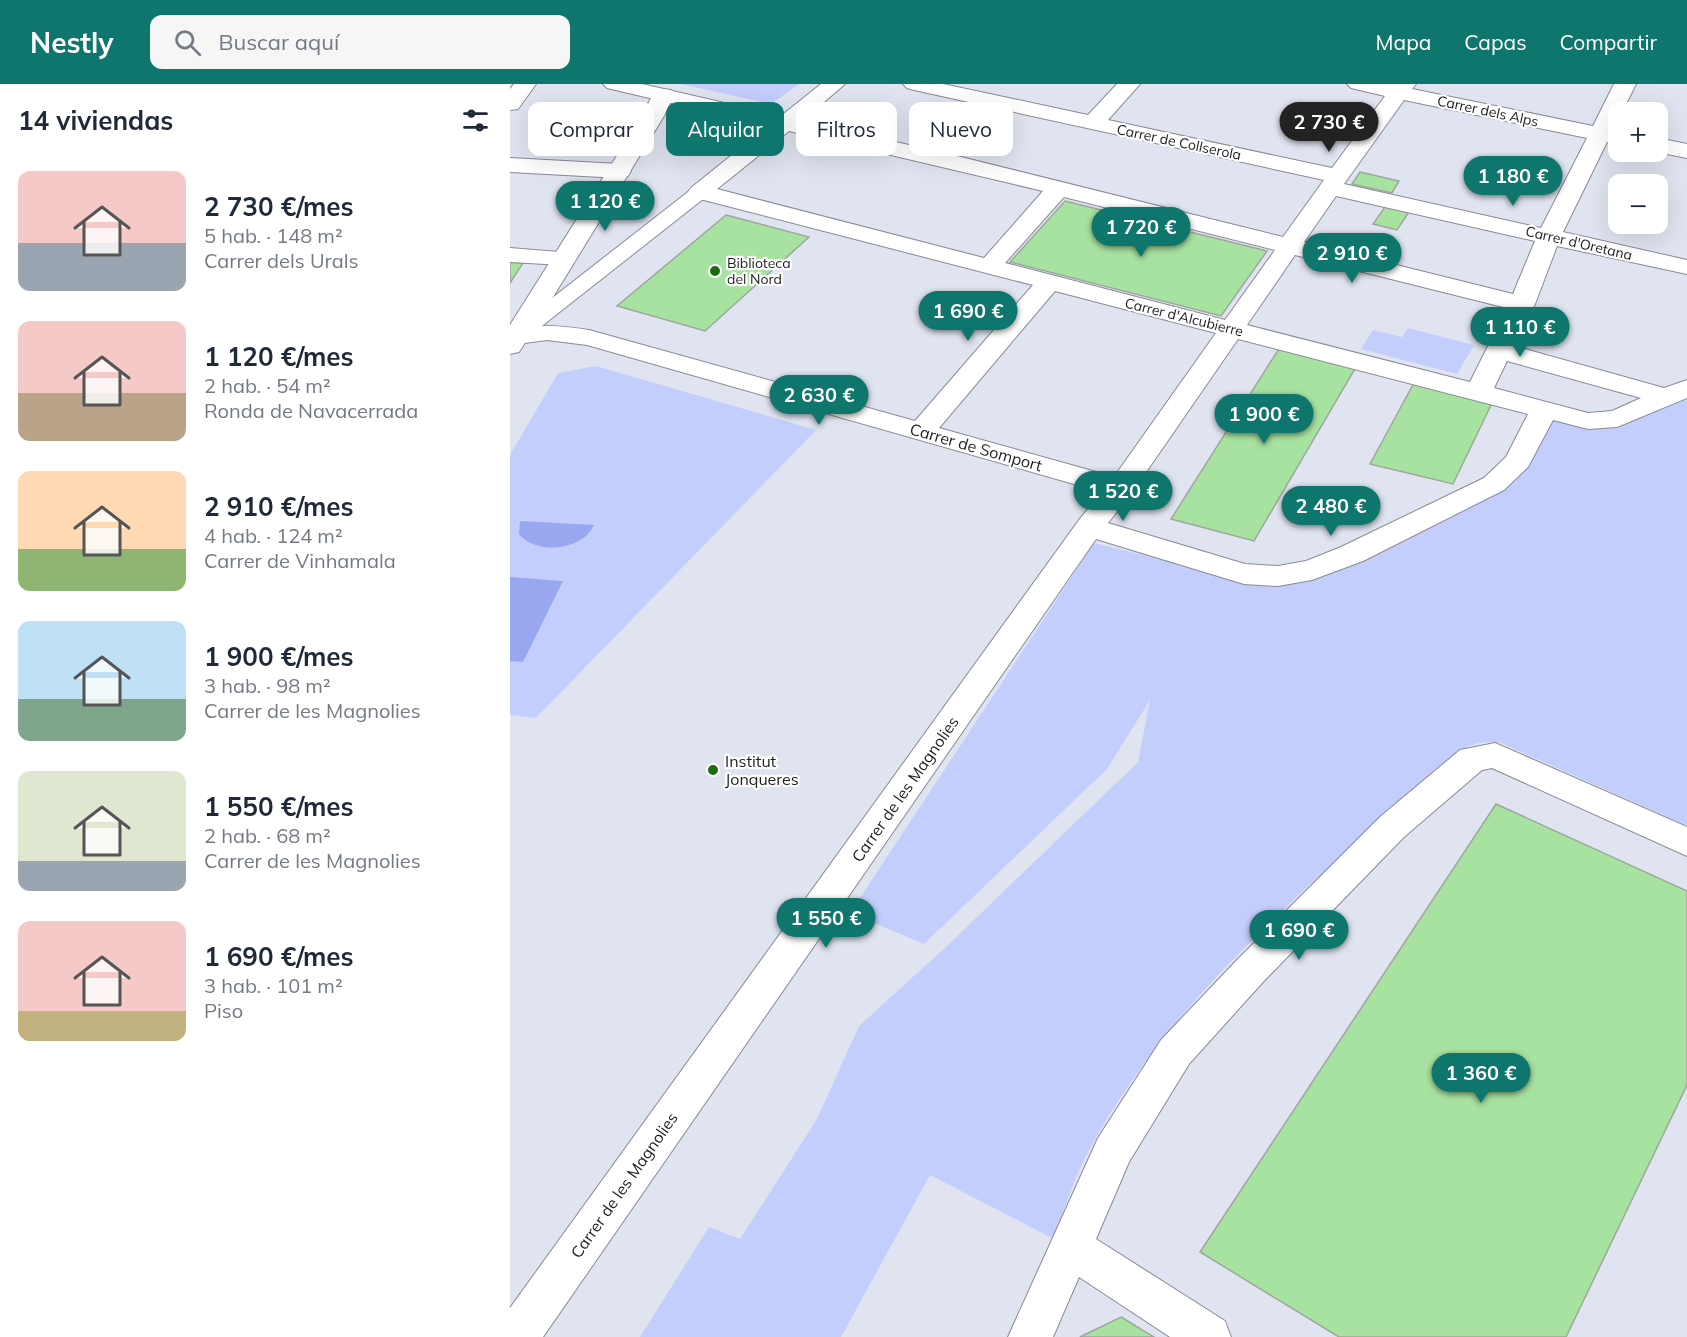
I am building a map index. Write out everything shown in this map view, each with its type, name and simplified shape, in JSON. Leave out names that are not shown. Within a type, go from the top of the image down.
[{"type":"street","points":[[510,104],[525,84]]},
{"type":"street","points":[[614,84],[664,90],[787,124],[1059,188],[1522,304]]},
{"type":"street","points":[[514,341],[834,84]]},
{"type":"street","name":"Carrer de Collserola","points":[[914,84],[1093,123],[1334,182]]},
{"type":"street","points":[[1093,123],[1130,84]]},
{"type":"street","name":"Carrer dels Alps","points":[[1358,84],[1402,88],[1608,136]]},
{"type":"street","points":[[1619,102],[1624,84]]},
{"type":"street","name":"Carrer de les Magnolies","points":[[516,1337],[1089,527],[1121,488],[1402,88]]},
{"type":"street","points":[[514,341],[562,258],[620,171],[653,116],[664,90]]},
{"type":"street","points":[[1478,393],[1522,304],[1549,236],[1608,138]]},
{"type":"street","points":[[1668,147],[1687,151]]},
{"type":"street","points":[[510,165],[620,171]]},
{"type":"street","name":"Carrer d'Oretana","points":[[1334,182],[1549,236],[1687,267]]},
{"type":"street","points":[[988,267],[1059,188]]},
{"type":"street","name":"Carrer d'Alcubierre","points":[[700,192],[1588,422],[1617,419],[1676,393]]},
{"type":"street","points":[[510,255],[562,258]]},
{"type":"street","points":[[921,431],[1048,282]]},
{"type":"street","name":"Carrer de Somport","points":[[514,341],[547,332],[589,338],[1121,488]]},
{"type":"street","points":[[1499,350],[1676,393]]},
{"type":"street","points":[[1089,527],[1244,574],[1278,576],[1312,570],[1352,554],[1494,484],[1518,461],[1544,410]]},
{"type":"street","points":[[1030,1337],[1113,1151],[1175,1052],[1249,972],[1392,827],[1472,759],[1495,756],[1687,842]]},
{"type":"street","points":[[1071,1247],[1209,1337]]},
{"type":"shaded area","points":[[681,84],[799,84],[774,102],[762,102]]},
{"type":"shaded area","points":[[1408,328],[1474,345],[1457,374],[1361,349],[1373,330],[1402,337]]},
{"type":"shaded area","points":[[596,366],[816,430],[536,718],[510,715],[510,455],[558,373]]},
{"type":"shaded area","points":[[1687,395],[1687,826],[1501,743],[1483,743],[1467,747],[1456,753],[1252,940],[1159,1043],[1119,1099],[1085,1158],[1054,1239],[930,1175],[841,1337],[640,1337],[709,1227],[740,1239],[817,1119],[859,1026],[947,946],[1138,762],[1150,700],[1107,769],[924,944],[850,913],[1094,543],[1243,579],[1279,582],[1489,495],[1552,417],[1587,426]]},
{"type":"shaded area","points":[[520,521],[594,525],[588,534],[570,545],[547,547],[526,541],[519,534]]},
{"type":"shaded area","points":[[510,577],[563,581],[523,662],[510,661]]},
{"type":"building","points":[[1360,172],[1399,181],[1392,193],[1352,184]]},
{"type":"building","points":[[1065,201],[1267,251],[1221,316],[1010,262]]},
{"type":"building","points":[[1385,207],[1409,212],[1397,230],[1373,224]]},
{"type":"building","name":"Biblioteca del Nord","points":[[726,215],[809,237],[705,331],[617,306]]},
{"type":"building","points":[[510,262],[523,263],[510,283]]},
{"type":"building","points":[[1280,347],[1356,367],[1254,541],[1171,519]]},
{"type":"building","points":[[1415,381],[1493,401],[1453,484],[1370,464]]},
{"type":"building","points":[[1496,804],[1687,891],[1687,1085],[1566,1337],[1339,1337],[1200,1252]]},
{"type":"building","points":[[1121,1317],[1154,1337],[1080,1337]]},
{"type":"place","name":"Biblioteca del Nord","points":[[715,271]]},
{"type":"place","name":"Institut Jonqueres","points":[[713,770]]}]
